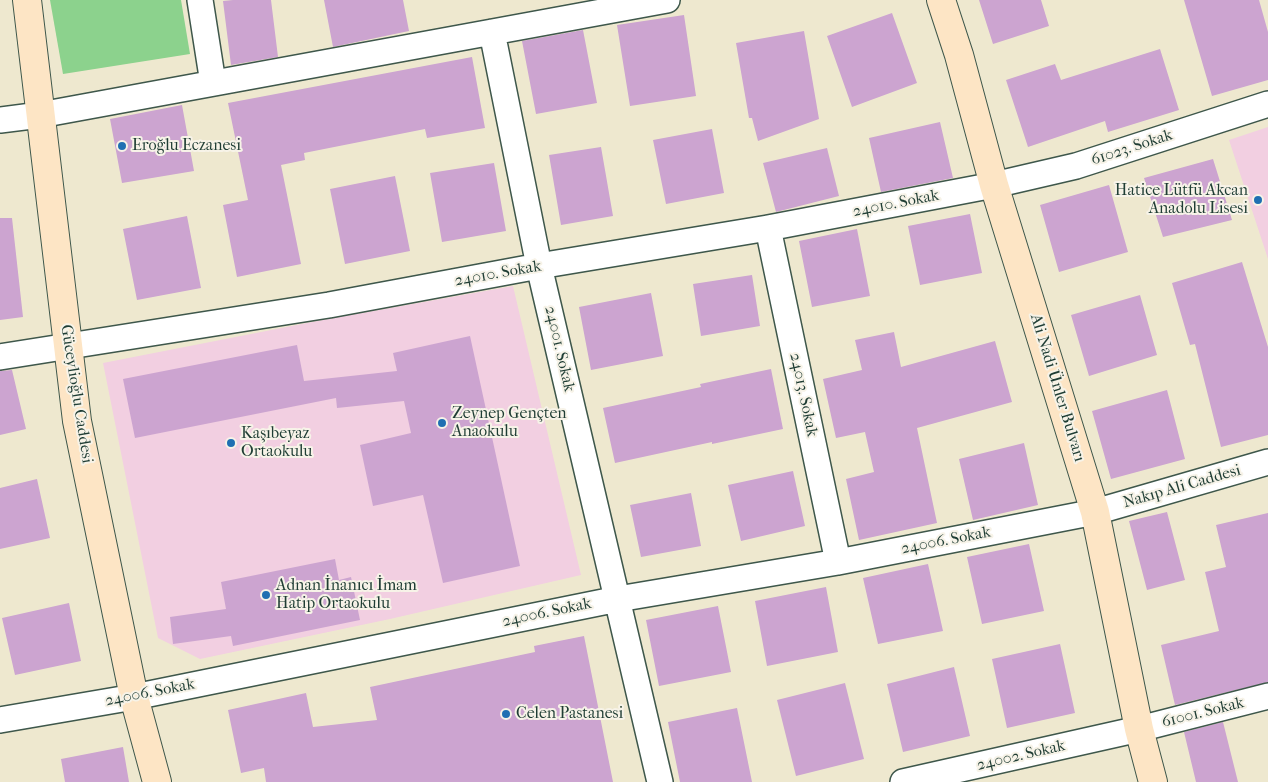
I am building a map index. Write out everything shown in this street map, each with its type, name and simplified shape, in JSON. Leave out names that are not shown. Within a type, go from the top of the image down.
[{"type":"street","name":"Güceylioğlu Caddesi","points":[[27,0],[77,421],[134,697],[158,782]]},
{"type":"street","points":[[200,0],[213,83]]},
{"type":"street","points":[[0,120],[40,115],[667,0]]},
{"type":"street","name":"Ali Nadi Ünler Bulvarı","points":[[941,0],[959,55],[994,185],[1096,512],[1139,729],[1153,782]]},
{"type":"street","name":"24001. Sokak","points":[[492,32],[539,266],[660,782]]},
{"type":"street","name":"61023. Sokak","points":[[994,185],[1076,166],[1268,104]]},
{"type":"street","name":"24010. Sokak","points":[[0,357],[329,305],[539,266],[768,228],[994,185]]},
{"type":"street","name":"24013. Sokak","points":[[768,228],[838,562]]},
{"type":"street","name":"Nakıp Ali Caddesi","points":[[1096,512],[1268,462]]},
{"type":"street","name":"24006. Sokak","points":[[0,720],[134,697],[618,599],[838,562],[1096,512]]},
{"type":"street","name":"61001. Sokak","points":[[1139,729],[1268,696]]},
{"type":"street","name":"24002. Sokak","points":[[902,782],[1139,729]]},
{"type":"shaded area","name":"Hatice Lütfü Akcan Anadolu Lisesi","points":[[1268,127],[1268,259],[1229,140]]},
{"type":"shaded area","points":[[513,286],[581,575],[390,619],[200,659],[158,638],[103,363],[312,322]]},
{"type":"green space","points":[[50,0],[181,0],[190,54],[63,74]]},
{"type":"building","points":[[271,0],[278,57],[231,65],[223,1]]},
{"type":"building","points":[[324,0],[403,0],[409,31],[333,47]]},
{"type":"building","points":[[979,0],[1041,0],[1049,26],[993,44]]},
{"type":"building","points":[[1184,0],[1259,0],[1268,32],[1268,80],[1212,96]]},
{"type":"building","points":[[892,13],[917,83],[852,107],[827,36]]},
{"type":"building","points":[[684,15],[696,96],[630,106],[617,25]]},
{"type":"building","points":[[583,30],[597,103],[536,114],[522,41]]},
{"type":"building","points":[[804,31],[819,119],[758,141],[752,118],[749,118],[736,43]]},
{"type":"building","points":[[1160,49],[1179,110],[1108,132],[1105,121],[1028,147],[1006,80],[1055,64],[1061,80]]},
{"type":"building","points":[[472,57],[485,128],[427,138],[425,129],[304,153],[305,160],[281,165],[301,264],[237,277],[223,205],[248,200],[228,103]]},
{"type":"building","points":[[182,105],[194,171],[122,183],[110,119]]},
{"type":"building","points":[[940,122],[953,178],[881,192],[869,138]]},
{"type":"building","points":[[712,129],[724,193],[666,204],[653,140]]},
{"type":"building","points":[[601,147],[613,216],[561,225],[549,155]]},
{"type":"building","points":[[827,148],[839,196],[776,212],[763,163]]},
{"type":"building","points":[[1213,159],[1232,220],[1163,237],[1144,178]]},
{"type":"building","points":[[494,163],[506,231],[442,242],[430,173]]},
{"type":"building","points":[[395,176],[410,251],[345,264],[330,189]]},
{"type":"building","points":[[1109,185],[1128,252],[1059,272],[1040,205]]},
{"type":"building","points":[[970,214],[982,273],[920,285],[908,226]]},
{"type":"building","points":[[187,216],[201,288],[137,300],[123,229]]},
{"type":"building","points":[[0,218],[12,218],[23,317],[0,320]]},
{"type":"building","points":[[857,229],[870,296],[812,307],[799,241]]},
{"type":"building","points":[[1242,262],[1268,347],[1268,435],[1221,447],[1195,344],[1190,345],[1172,283]]},
{"type":"building","points":[[752,275],[760,326],[701,336],[693,284]]},
{"type":"building","points":[[651,293],[663,356],[591,370],[579,307]]},
{"type":"building","points":[[1140,295],[1157,355],[1089,376],[1071,315]]},
{"type":"building","points":[[894,332],[901,367],[995,341],[1012,402],[917,428],[937,523],[859,540],[846,479],[874,472],[865,432],[836,438],[823,379],[862,370],[855,340]]},
{"type":"building","points":[[470,336],[520,566],[443,583],[423,495],[373,506],[360,445],[411,433],[404,401],[337,408],[336,398],[135,438],[123,379],[297,345],[304,381],[397,371],[393,353]]},
{"type":"building","points":[[771,369],[783,429],[615,463],[603,408],[701,387],[700,384]]},
{"type":"building","points":[[12,370],[26,429],[0,435],[0,371]]},
{"type":"building","points":[[1167,390],[1185,459],[1111,479],[1092,411]]},
{"type":"building","points":[[1024,443],[1038,505],[973,520],[959,459]]},
{"type":"building","points":[[793,471],[805,526],[741,541],[728,485]]},
{"type":"building","points":[[37,479],[50,538],[0,549],[0,488]]},
{"type":"building","points":[[691,493],[701,546],[641,557],[630,505]]},
{"type":"building","points":[[1167,512],[1185,580],[1147,590],[1129,521]]},
{"type":"building","points":[[1268,513],[1268,682],[1175,705],[1161,645],[1219,631],[1205,572],[1226,567],[1216,525]]},
{"type":"building","points":[[1029,544],[1044,611],[982,624],[967,557]]},
{"type":"building","points":[[335,559],[339,580],[351,577],[360,620],[233,646],[231,636],[173,644],[170,617],[226,609],[221,582]]},
{"type":"building","points":[[928,564],[943,631],[878,644],[863,578]]},
{"type":"building","points":[[826,587],[838,652],[767,666],[755,601]]},
{"type":"building","points":[[69,603],[81,661],[15,675],[2,618]]},
{"type":"building","points":[[718,606],[731,672],[659,686],[646,620]]},
{"type":"building","points":[[584,636],[613,782],[266,782],[264,768],[241,773],[228,710],[306,693],[313,727],[377,720],[370,687],[535,652],[534,646]]},
{"type":"building","points":[[1060,644],[1075,713],[1007,728],[992,659]]},
{"type":"building","points":[[954,667],[970,736],[903,752],[887,684]]},
{"type":"building","points":[[845,683],[864,759],[796,776],[777,700]]},
{"type":"building","points":[[737,708],[752,782],[680,782],[668,722]]},
{"type":"building","points":[[1223,722],[1238,782],[1196,782],[1184,732]]},
{"type":"building","points":[[123,747],[129,782],[65,782],[61,759]]},
{"type":"place","name":"Eroğlu Eczanesi","points":[[122,146]]},
{"type":"place","name":"Hatice Lütfü Akcan Anadolu Lisesi","points":[[1258,200]]},
{"type":"place","name":"Zeynep Gençten Anaokulu","points":[[442,423]]},
{"type":"place","name":"Kaşıbeyaz Ortaokulu","points":[[231,443]]},
{"type":"place","name":"Adnan İnanıcı İmam Hatip Ortaokulu","points":[[266,595]]},
{"type":"place","name":"Celen Pastanesi","points":[[506,714]]}]
